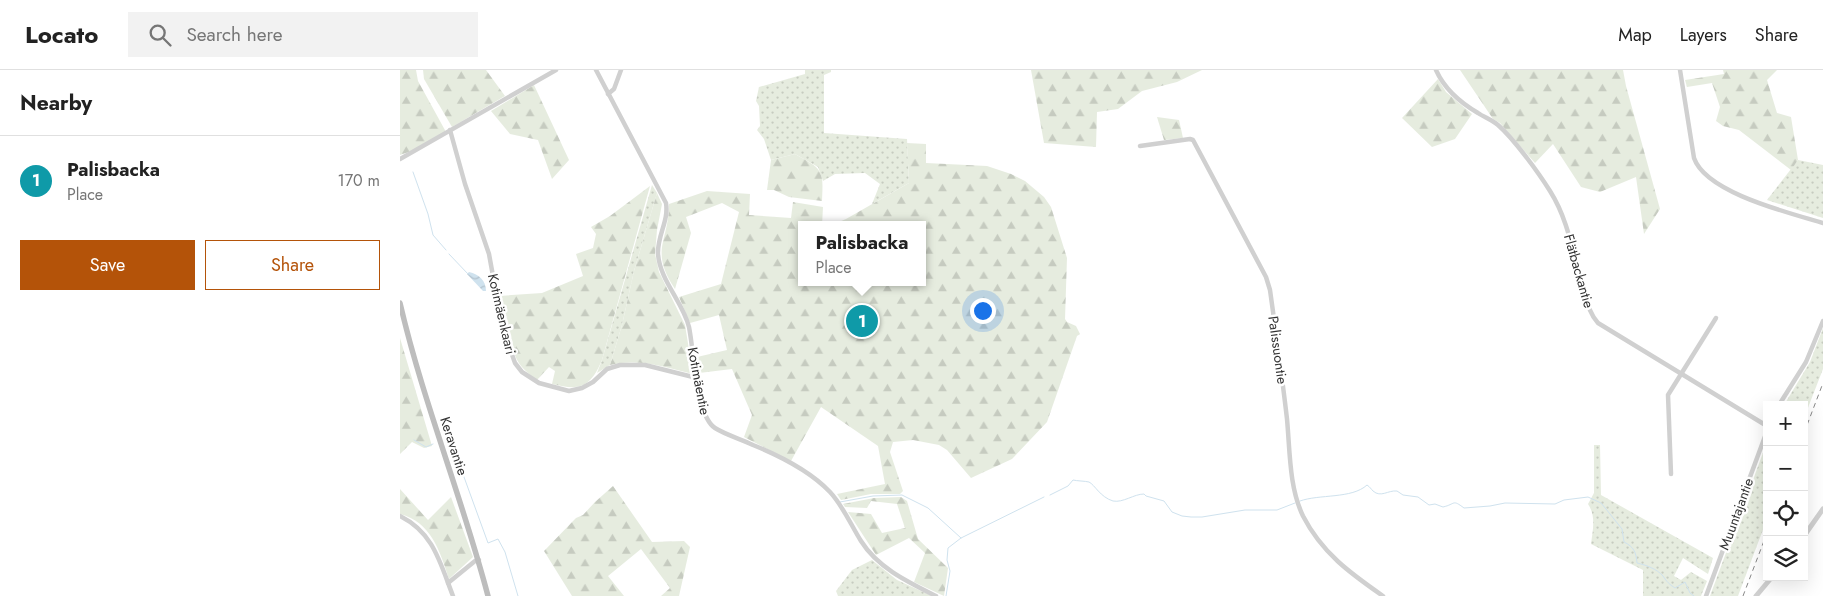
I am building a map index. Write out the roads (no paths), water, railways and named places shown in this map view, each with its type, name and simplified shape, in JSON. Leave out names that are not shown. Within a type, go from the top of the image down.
[{"type":"main road","name":"Keravantie","points":[[400,303],[426,398],[479,560],[488,596]]},
{"type":"street","points":[[400,159],[556,70]]},
{"type":"street","name":"Kotimäentie","points":[[596,70],[666,203],[667,217],[658,244],[659,262],[686,316],[701,400],[708,422],[715,428],[755,445],[791,464],[817,481],[832,494],[860,540],[874,558],[892,572],[936,596]]},
{"type":"street","points":[[608,94],[614,89],[621,70]]},
{"type":"street","name":"Flätbackantie","points":[[1436,70],[1448,90],[1471,109],[1495,123],[1504,132],[1534,168],[1550,192],[1566,224],[1579,274],[1594,318],[1602,327],[1763,424]]},
{"type":"street","points":[[1680,70],[1694,158],[1700,170],[1742,197],[1823,223]]},
{"type":"street","name":"Kotimäenkaari","points":[[450,130],[465,184],[489,254],[497,298],[507,327],[511,354],[515,364],[522,372],[539,383],[569,391],[582,388],[593,382],[607,369],[620,365],[646,365],[697,378]]},
{"type":"street","name":"Palissuontie","points":[[1140,146],[1193,140],[1234,215],[1266,277],[1270,290],[1283,386],[1293,485],[1303,516],[1321,545],[1338,564],[1383,596]]},
{"type":"street","points":[[1671,474],[1668,395],[1716,318]]},
{"type":"street","points":[[1782,401],[1806,362],[1823,321]]},
{"type":"street","name":"Muuntajantie","points":[[1706,596],[1763,442]]},
{"type":"street","points":[[1808,530],[1823,509]]},
{"type":"street","points":[[400,516],[412,522],[427,537],[438,556],[453,596]]},
{"type":"street","points":[[448,583],[475,561],[479,560]]},
{"type":"street","points":[[1756,596],[1769,581]]},
{"type":"water","points":[[469,272],[481,278],[485,284],[486,291],[483,291],[467,274]]},
{"type":"waterway","points":[[413,172],[428,214],[433,235],[446,250]]},
{"type":"waterway","points":[[449,254],[468,274]]},
{"type":"waterway","points":[[414,440],[426,447],[433,444]]},
{"type":"waterway","points":[[446,441],[456,455],[488,543],[498,539],[505,552],[518,596]]},
{"type":"waterway","points":[[1050,495],[1068,486],[1073,480],[1089,482],[1101,494],[1113,501],[1121,501],[1144,494],[1164,501],[1172,512],[1191,517],[1245,510],[1277,510],[1295,503]]},
{"type":"waterway","points":[[1300,501],[1353,492],[1367,485],[1379,494],[1397,491],[1403,495],[1418,497],[1429,505],[1435,504],[1443,507],[1454,503],[1464,508],[1505,503],[1555,504],[1564,500],[1588,497],[1601,503],[1622,529],[1624,542],[1634,550],[1637,563],[1658,571],[1675,588],[1685,582],[1690,593],[1694,596]]},
{"type":"waterway","points":[[840,502],[873,496],[902,495],[928,508],[961,538]]},
{"type":"waterway","points":[[946,596],[950,571],[947,560],[948,548],[961,538],[1044,497]]},
{"type":"railway","points":[[1808,422],[1823,383]]},
{"type":"railway","points":[[1743,596],[1766,536]]},
{"type":"place","name":"Palisbacka","points":[[862,321]]}]
